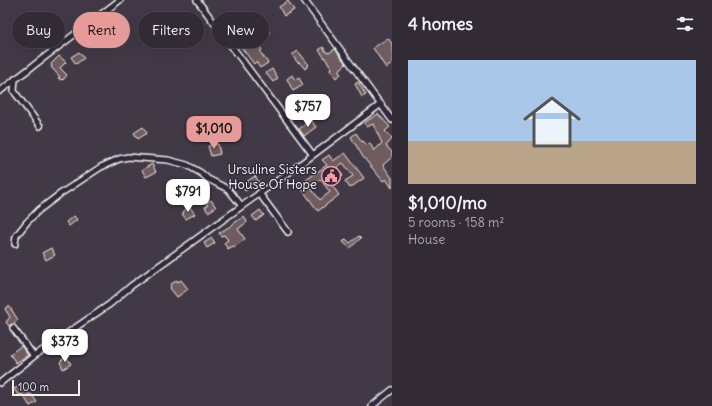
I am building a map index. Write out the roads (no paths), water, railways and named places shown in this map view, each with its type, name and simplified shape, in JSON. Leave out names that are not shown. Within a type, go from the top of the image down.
[{"type":"street","points":[[0,91],[120,0]]},
{"type":"street","points":[[197,0],[313,155]]},
{"type":"street","points":[[304,0],[380,104],[390,112],[392,120]]},
{"type":"street","points":[[15,79],[14,91],[40,126]]},
{"type":"street","points":[[1,382],[34,356],[110,304],[131,286],[313,155],[380,104]]},
{"type":"street","points":[[15,244],[16,236],[19,231],[39,210],[60,194],[101,168],[119,159],[128,157],[168,160],[187,165],[228,190],[241,206]]},
{"type":"street","points":[[260,193],[288,232]]},
{"type":"street","points":[[13,328],[34,356]]},
{"type":"street","points":[[372,406],[392,390]]},
{"type":"place","name":"Ursuline Sisters House Of Hope","points":[[331,176]]}]
